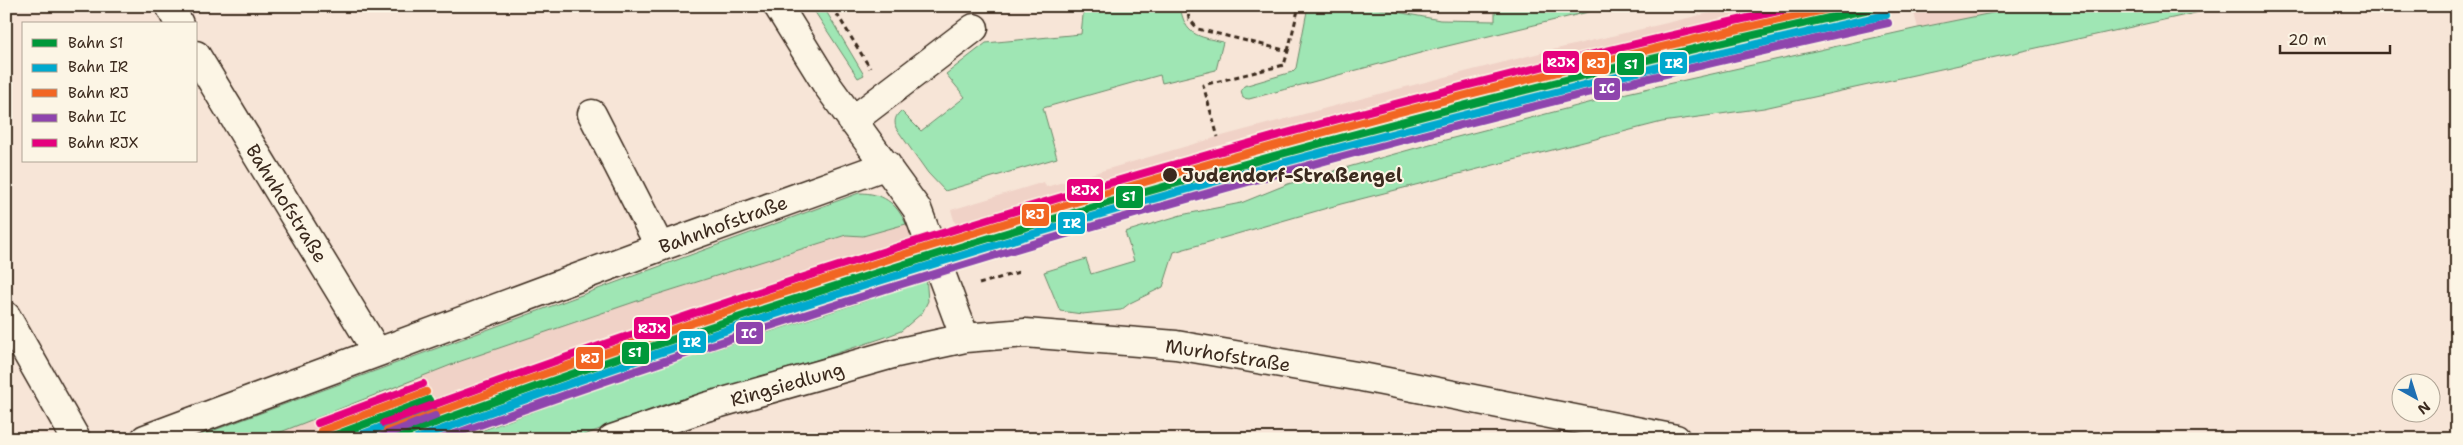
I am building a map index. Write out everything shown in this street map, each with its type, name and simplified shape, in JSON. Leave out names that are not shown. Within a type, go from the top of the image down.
[{"type":"street","points":[[170,6],[179,22]]},
{"type":"street","points":[[778,6],[852,121],[887,165],[917,209],[924,223],[964,338]]},
{"type":"street","points":[[852,121],[974,28]]},
{"type":"street","name":"Bahnhofstraße","points":[[198,58],[378,352]]},
{"type":"street","points":[[592,114],[660,247]]},
{"type":"street","name":"Bahnhofstraße","points":[[145,439],[660,247],[887,165]]},
{"type":"street","points":[[6,316],[76,439]]},
{"type":"street","name":"Murhofstraße","points":[[964,338],[1025,333],[1176,345],[1362,377],[1676,439]]},
{"type":"street","name":"Ringsiedlung","points":[[612,439],[706,407],[896,353],[964,338]]},
{"type":"path","points":[[832,6],[887,94]]},
{"type":"path","points":[[1187,6],[1189,19],[1198,29],[1288,51]]},
{"type":"path","points":[[1218,137],[1203,85],[1284,65],[1300,6]]},
{"type":"path","points":[[975,285],[1019,272]]},
{"type":"shaded area","points":[[1739,6],[2027,6],[1918,28],[1913,9],[1513,100],[1302,155],[1057,227],[1059,233],[967,263],[951,210],[1044,182],[1046,187],[1218,137],[1390,91]]},
{"type":"shaded area","points":[[907,223],[923,276],[880,289],[871,299],[608,384],[459,439],[263,439],[461,361],[643,299],[847,235],[863,236]]},
{"type":"green space","points":[[811,6],[823,6],[864,75],[858,78]]},
{"type":"green space","points":[[1084,6],[1180,6],[1182,16],[1189,29],[1199,36],[1223,42],[1216,70],[1162,83],[1160,75],[1043,108],[1057,158],[945,191],[928,173],[896,128],[895,121],[897,115],[901,111],[921,131],[965,97],[946,74],[986,43],[1081,34]]},
{"type":"green space","points":[[1308,6],[1365,6],[1440,20],[1495,21],[1495,6],[1613,6],[1435,49],[1249,99],[1243,98],[1241,90],[1244,86],[1292,72],[1296,68]]},
{"type":"green space","points":[[2027,6],[2227,6],[1764,108],[1662,122],[1341,204],[1174,252],[1163,287],[1130,303],[1121,310],[1082,314],[1060,311],[1044,272],[1086,259],[1091,274],[1134,261],[1125,232],[1181,215],[1241,203],[1288,184],[1430,144],[1627,93],[1918,28]]},
{"type":"green space","points":[[859,193],[875,195],[887,200],[898,210],[906,224],[863,236],[846,235],[643,299],[461,361],[263,439],[190,439]]},
{"type":"green space","points":[[926,275],[928,301],[922,313],[901,331],[883,338],[813,361],[663,405],[574,439],[459,439],[608,384],[871,299],[880,289]]},
{"type":"rail line","name":"RJX","points":[[384,423],[558,360],[732,301],[908,244],[1085,190],[1263,139],[1442,92],[1621,47],[1801,6]]},
{"type":"rail line","name":"RJ","points":[[387,431],[565,367],[745,306],[925,248],[1107,193],[1473,93],[1657,48],[1842,6]]},
{"type":"rail line","name":"S1","points":[[391,439],[574,373],[758,311],[943,252],[1130,197],[1317,144],[1505,95],[1883,6]]},
{"type":"rail line","name":"IR","points":[[416,439],[596,374],[778,313],[960,256],[1144,202],[1328,150],[1514,102],[1886,15]]},
{"type":"rail line","name":"IC","points":[[441,439],[619,376],[798,317],[1158,207],[1339,157],[1521,110],[1704,65],[1888,23]]},
{"type":"rail line","name":"RJX","points":[[318,423],[423,384]]},
{"type":"rail line","name":"RJ","points":[[321,431],[426,392]]},
{"type":"rail line","name":"S1","points":[[325,439],[429,400]]},
{"type":"rail line","name":"IR","points":[[350,439],[432,408]]},
{"type":"rail line","name":"IC","points":[[375,439],[435,416]]},
{"type":"place","name":"Judendorf-Straßengel","points":[[1170,175]]}]
